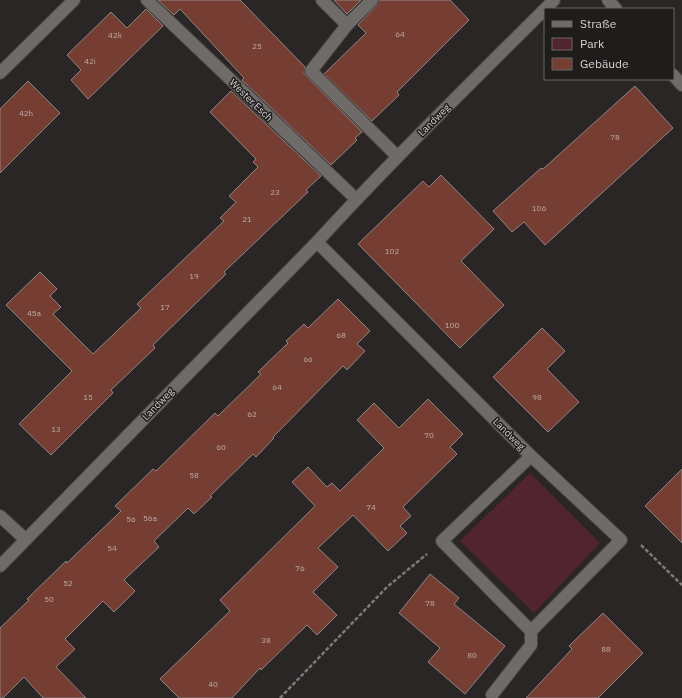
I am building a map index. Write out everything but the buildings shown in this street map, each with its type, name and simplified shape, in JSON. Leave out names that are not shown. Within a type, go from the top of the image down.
[{"type":"street","points":[[0,73],[74,0]]},
{"type":"street","name":"Wester Esch","points":[[147,0],[356,199]]},
{"type":"street","points":[[322,0],[347,25]]},
{"type":"street","points":[[372,0],[347,25],[311,71],[398,156]]},
{"type":"street","name":"Landweg","points":[[546,8],[554,0]]},
{"type":"street","points":[[608,0],[615,8]]},
{"type":"street","name":"Landweg","points":[[0,566],[317,242],[398,156],[544,10]]},
{"type":"street","points":[[674,76],[682,85]]},
{"type":"street","name":"Landweg","points":[[317,242],[531,456],[621,540]]},
{"type":"street","name":"Landweg","points":[[442,541],[531,456]]},
{"type":"street","points":[[0,516],[25,539]]},
{"type":"street","points":[[492,695],[531,645],[532,631],[621,540]]},
{"type":"street","points":[[442,541],[532,631]]},
{"type":"path","points":[[621,540],[637,542],[682,585]]},
{"type":"path","points":[[280,698],[387,587],[442,541]]},
{"type":"green space","points":[[530,473],[600,543],[534,613],[460,541]]}]
